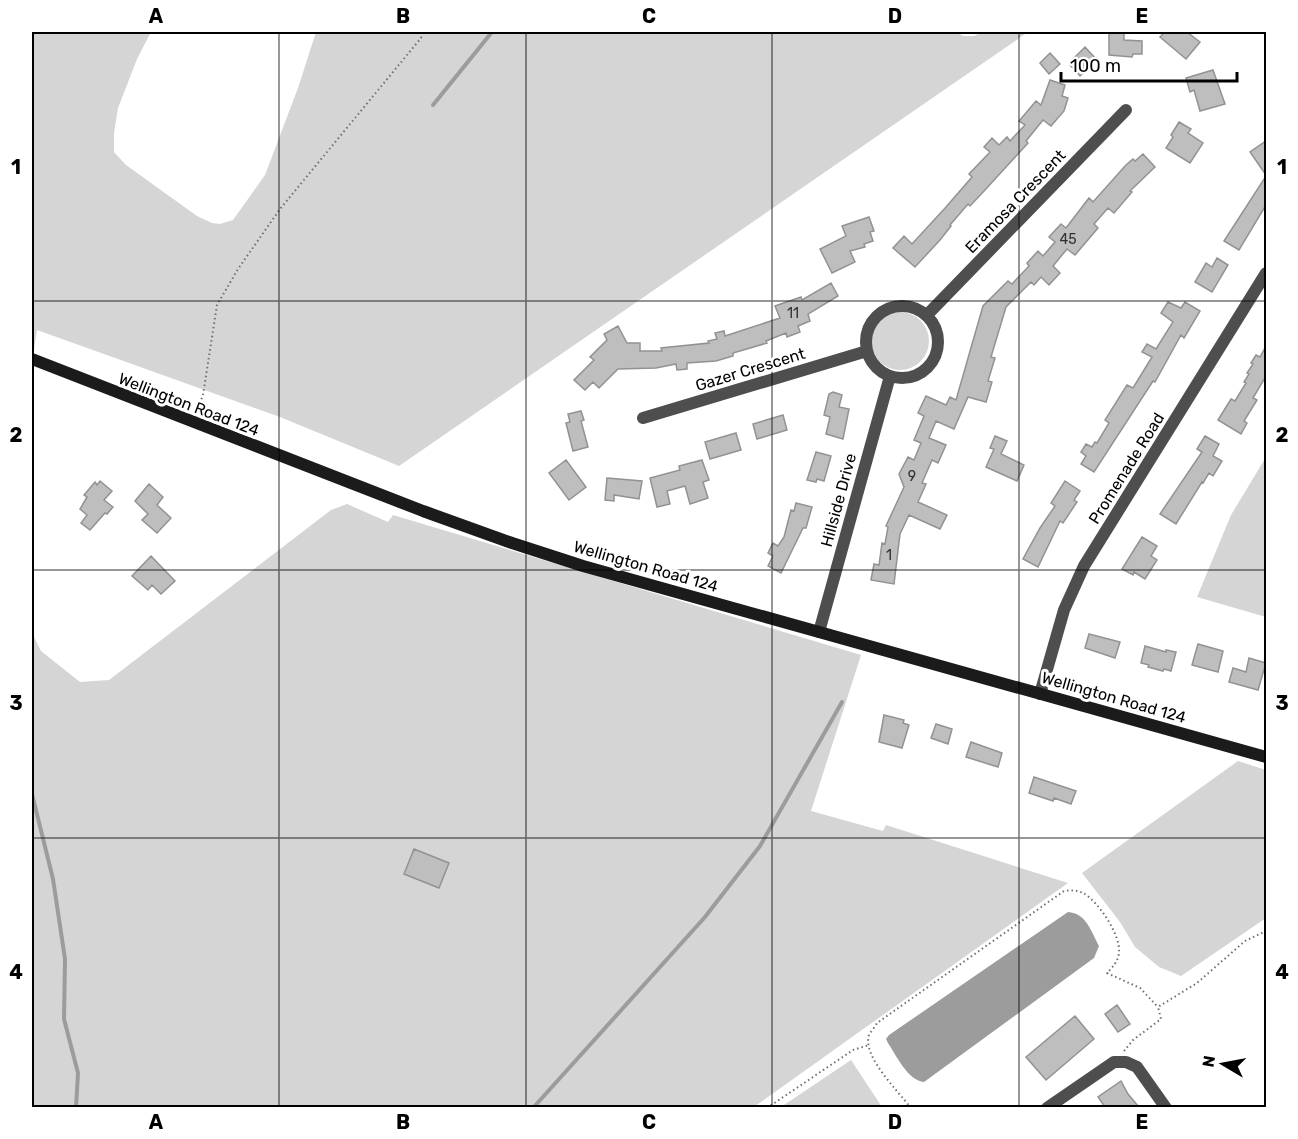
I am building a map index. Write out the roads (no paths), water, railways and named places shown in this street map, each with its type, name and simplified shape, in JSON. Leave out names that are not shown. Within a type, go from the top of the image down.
[{"type":"main road","name":"Wellington Road 124","points":[[32,359],[512,543],[583,566],[1266,757]]},
{"type":"street","name":"Eramosa Crescent","points":[[927,315],[1126,110]]},
{"type":"street","name":"Promenade Road","points":[[1040,694],[1064,610],[1084,566],[1266,273]]},
{"type":"street","points":[[896,306],[908,306],[927,315],[935,327],[938,341],[936,355],[928,367],[917,375],[903,378],[879,371],[871,362],[866,339],[868,328],[875,318],[884,310],[896,306]]},
{"type":"street","name":"Gazer Crescent","points":[[643,418],[867,351]]},
{"type":"street","name":"Hillside Drive","points":[[819,632],[890,376]]},
{"type":"street","points":[[1047,1107],[1114,1062],[1126,1062],[1137,1067],[1166,1107]]},
{"type":"waterway","points":[[433,105],[492,32]]},
{"type":"waterway","points":[[533,1108],[705,917],[760,846],[842,702]]},
{"type":"waterway","points":[[32,794],[53,879],[65,959],[64,1019],[78,1073],[76,1108]]}]
